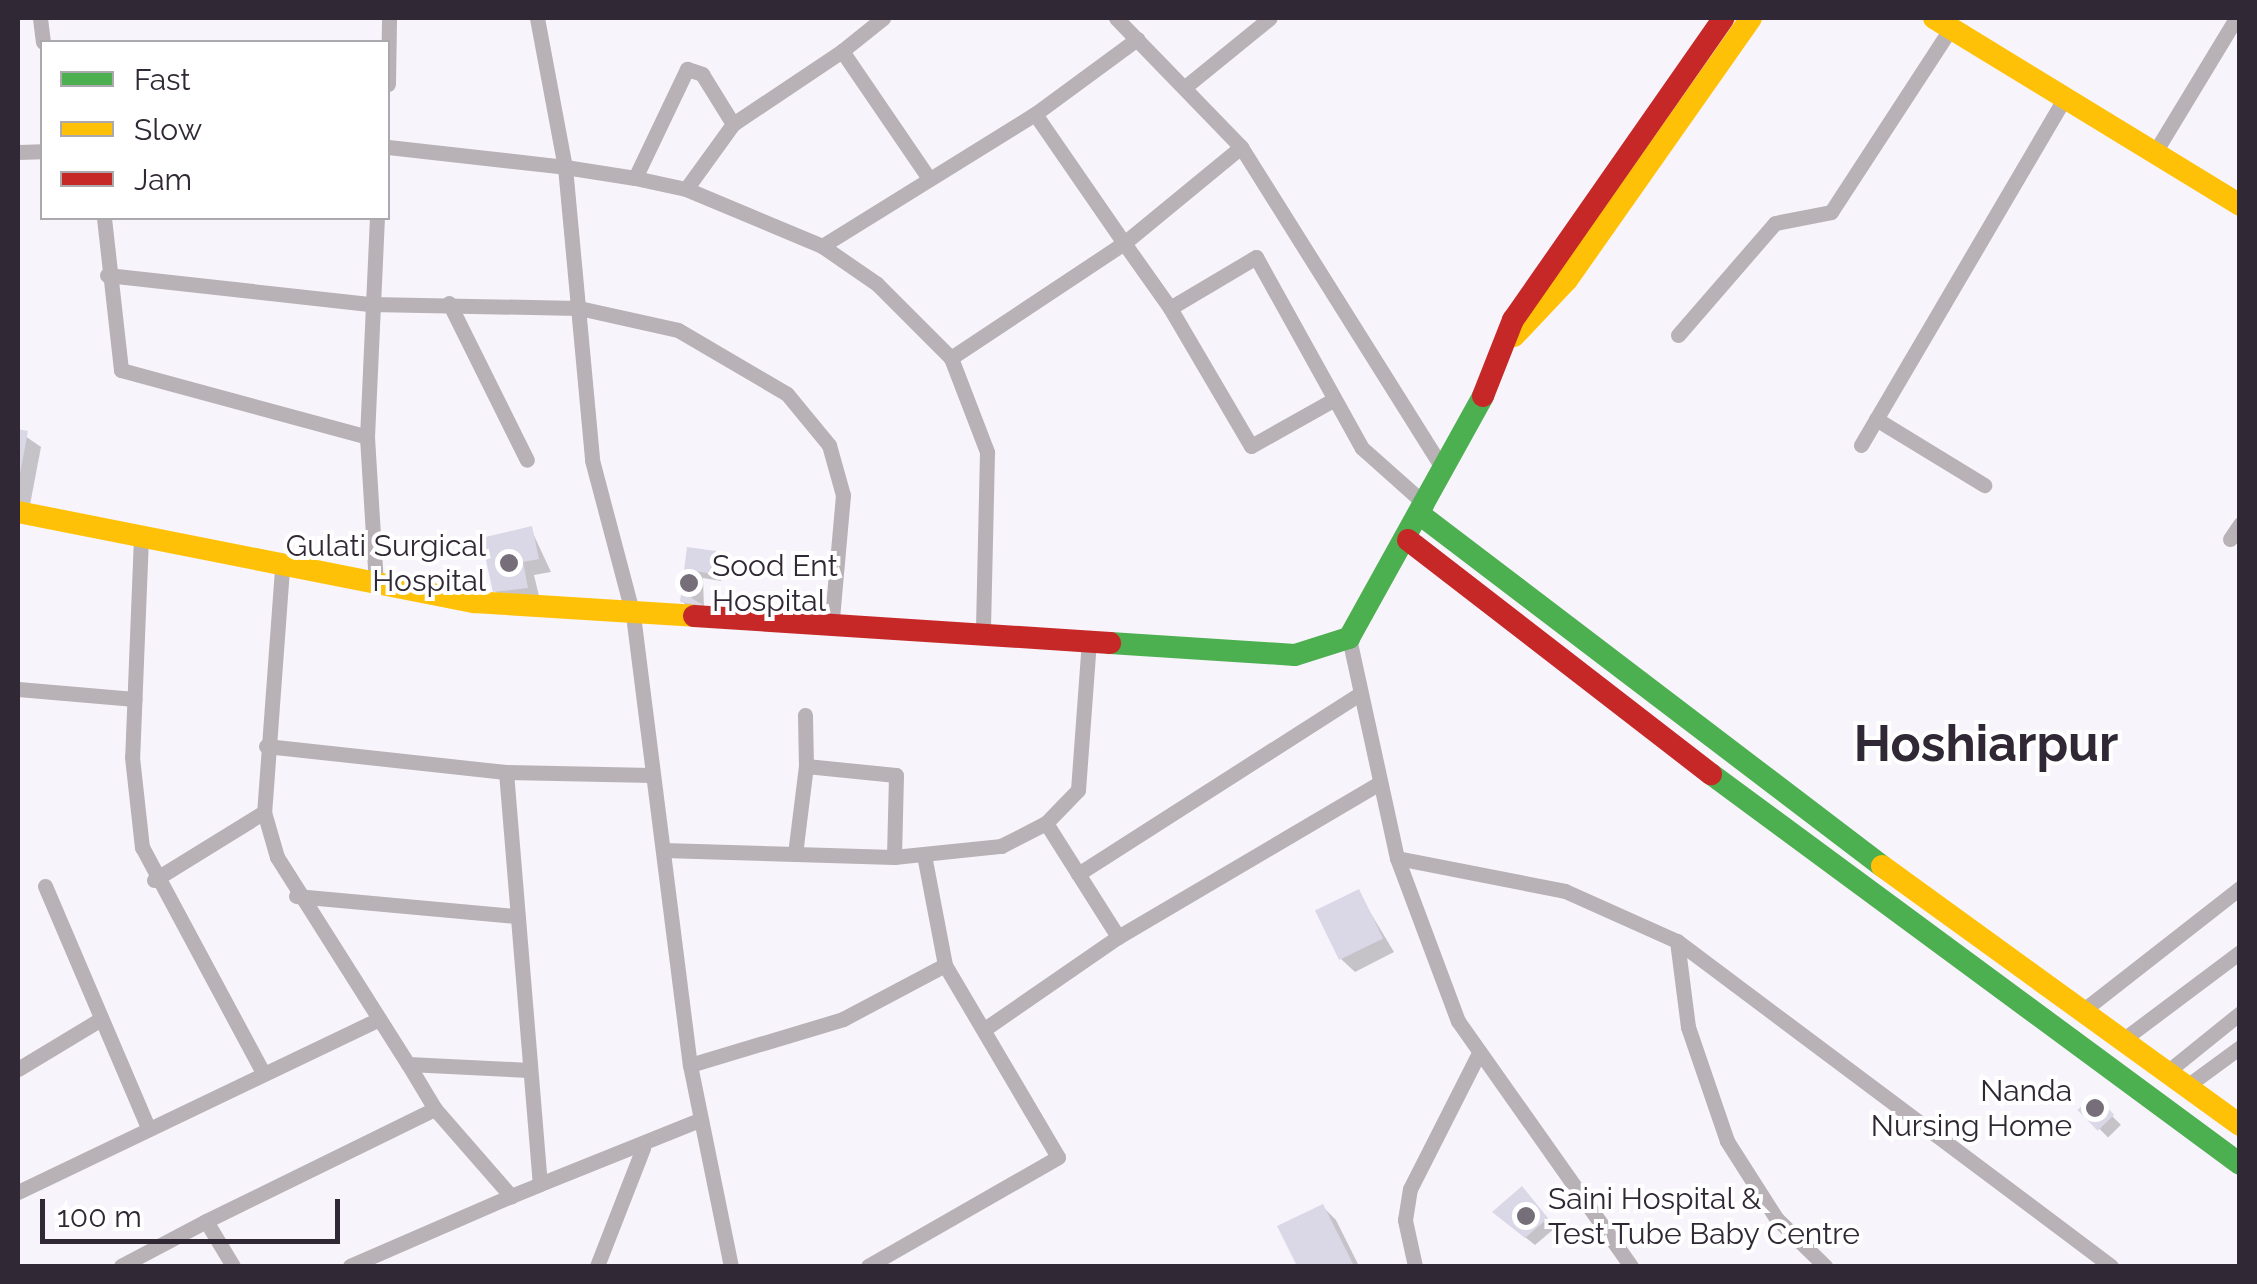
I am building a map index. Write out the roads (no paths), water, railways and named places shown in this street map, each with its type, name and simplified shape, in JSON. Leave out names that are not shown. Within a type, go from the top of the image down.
[{"type":"main road","points":[[18,512],[282,569],[633,614],[832,619],[1295,655],[1349,638],[1424,511],[1514,336],[1513,320],[1724,18]]},
{"type":"main road","points":[[1514,336],[1528,332],[1567,280],[1751,18]]},
{"type":"main road","points":[[1943,23],[2240,205]]},
{"type":"main road","points":[[1424,511],[1556,623],[2240,1125]]},
{"type":"main road","points":[[1408,540],[1540,645],[2240,1164]]},
{"type":"main road","points":[[1540,645],[1556,623]]},
{"type":"street","points":[[537,18],[565,167],[592,460],[633,614],[690,1065],[730,1266]]},
{"type":"street","points":[[686,190],[732,124],[842,52],[882,18]]},
{"type":"street","points":[[1116,18],[1242,147],[1444,470]]},
{"type":"street","points":[[1185,87],[1270,18]]},
{"type":"street","points":[[2155,152],[2234,20]]},
{"type":"street","points":[[1678,335],[1775,223],[1832,212],[1943,23]]},
{"type":"street","points":[[822,246],[1035,114],[1137,40]]},
{"type":"street","points":[[842,52],[928,177]]},
{"type":"street","points":[[635,178],[688,69],[702,74],[732,124]]},
{"type":"street","points":[[1861,444],[2066,96]]},
{"type":"street","points":[[1035,114],[1170,308],[1251,446],[1333,400]]},
{"type":"street","points":[[390,146],[565,167],[686,190],[822,246],[877,284],[951,358],[987,452],[982,629]]},
{"type":"street","points":[[951,358],[1124,243],[1242,147]]},
{"type":"street","points":[[104,220],[121,370],[367,437]]},
{"type":"street","points":[[376,584],[367,437],[377,220]]},
{"type":"street","points":[[1170,308],[1256,257],[1362,448],[1424,511]]},
{"type":"street","points":[[108,275],[371,304],[579,308],[678,330],[746,364],[816,419],[843,496],[832,619]]},
{"type":"street","points":[[449,303],[527,460]]},
{"type":"street","points":[[1876,419],[1984,485]]},
{"type":"street","points":[[2230,539],[2240,524]]},
{"type":"street","points":[[141,537],[134,809],[154,880],[262,1073]]},
{"type":"street","points":[[282,569],[264,812],[296,896],[375,1021],[408,1064],[435,1110],[512,1196]]},
{"type":"street","points":[[1349,638],[1356,696],[1397,858],[1478,1055],[1631,1266]]},
{"type":"street","points":[[663,850],[925,860],[973,856],[1046,823],[1078,790],[1089,639]]},
{"type":"street","points":[[18,689],[135,699]]},
{"type":"street","points":[[1078,874],[1356,696]]},
{"type":"street","points":[[794,854],[806,766],[805,715]]},
{"type":"street","points":[[266,746],[506,772],[652,775]]},
{"type":"street","points":[[806,766],[896,775],[894,857]]},
{"type":"street","points":[[506,772],[540,1184]]},
{"type":"street","points":[[986,1028],[1118,937],[1378,784]]},
{"type":"street","points":[[154,880],[264,812]]},
{"type":"street","points":[[1046,823],[1118,937]]},
{"type":"street","points":[[1397,858],[1565,891],[1677,941],[2111,1266]]},
{"type":"street","points":[[868,1266],[1058,1157],[986,1028],[945,966],[925,860]]},
{"type":"street","points":[[45,886],[96,1022],[148,1127]]},
{"type":"street","points":[[2084,1009],[2240,888]]},
{"type":"street","points":[[296,896],[517,916]]},
{"type":"street","points":[[1677,941],[1688,1027],[1727,1141],[1776,1218],[1825,1266]]},
{"type":"street","points":[[2124,1039],[2240,952]]},
{"type":"street","points":[[690,1065],[843,1019],[945,966]]},
{"type":"street","points":[[2167,1072],[2240,1013]]},
{"type":"street","points":[[18,1192],[375,1021]]},
{"type":"street","points":[[18,1069],[96,1022]]},
{"type":"street","points":[[2187,1086],[2240,1046]]},
{"type":"street","points":[[1415,1266],[1405,1220],[1410,1189],[1478,1055]]},
{"type":"street","points":[[408,1064],[530,1070]]},
{"type":"street","points":[[121,1266],[435,1110]]},
{"type":"street","points":[[350,1266],[540,1184],[642,1148],[699,1120]]},
{"type":"street","points":[[598,1266],[642,1148]]},
{"type":"street","points":[[206,1222],[233,1266]]},
{"type":"place","name":"Gulati Surgical Hospital","points":[[509,563]]},
{"type":"place","name":"Sood Ent Hospital","points":[[689,583]]},
{"type":"place","name":"Nanda Nursing Home","points":[[2095,1108]]},
{"type":"place","name":"Saini Hospital & Test Tube Baby Centre","points":[[1526,1216]]},
{"type":"district","name":"Hoshiarpur","points":[[1986,744]]}]
